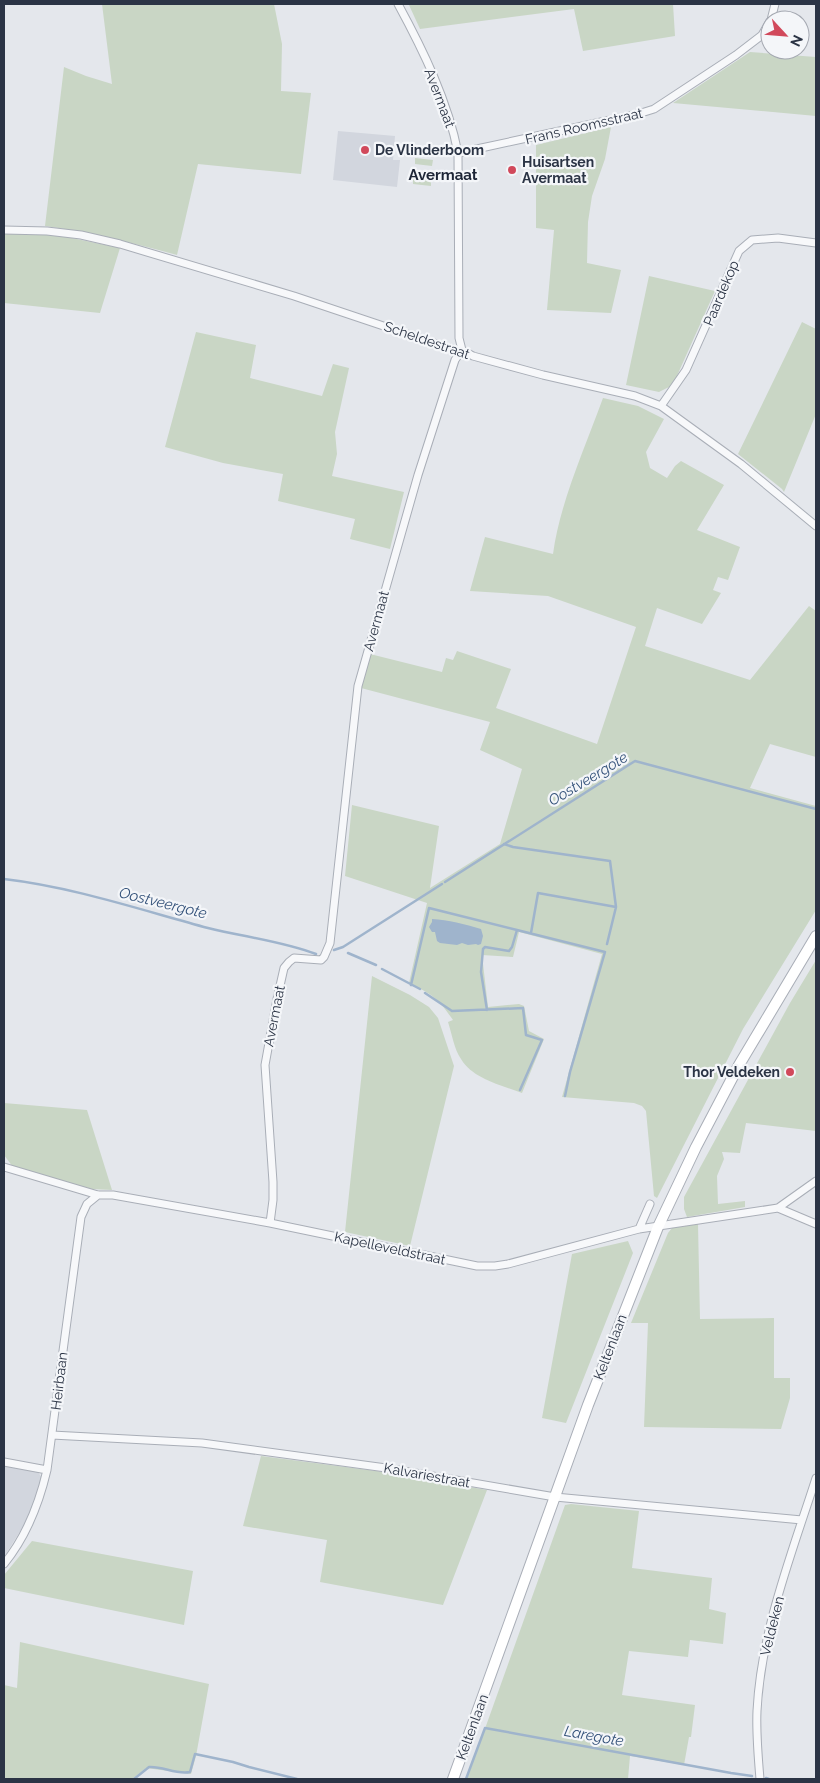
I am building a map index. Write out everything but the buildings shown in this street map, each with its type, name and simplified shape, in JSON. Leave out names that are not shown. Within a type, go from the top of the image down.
[{"type":"main road","name":"Keltenlaan","points":[[453,1779],[554,1497],[609,1349],[658,1227],[696,1146],[738,1065],[816,936]]},
{"type":"street","name":"Avermaat","points":[[270,1223],[273,1182],[265,1065],[276,999],[284,968],[289,962],[294,958],[321,960],[330,943],[358,686],[418,475],[455,360],[462,350],[459,338],[458,153],[453,129],[446,110],[414,33],[398,4]]},
{"type":"street","name":"Frans Roomsstraat","points":[[458,153],[654,109],[736,56],[760,37]]},
{"type":"street","name":"Scheldestraat","points":[[4,230],[47,231],[81,235],[120,244],[294,296],[455,350],[462,350],[473,356],[543,375],[635,396],[661,406],[741,464],[816,526]]},
{"type":"street","name":"Paardekop","points":[[661,406],[686,370],[739,251],[752,240],[778,238],[816,243]]},
{"type":"street","name":"Kapelleveldstraat","points":[[4,1167],[98,1195],[113,1195],[270,1223],[477,1266],[508,1264],[639,1229],[778,1208]]},
{"type":"street","points":[[778,1208],[816,1181]]},
{"type":"street","name":"Heirbaan","points":[[4,1564],[14,1551],[32,1516],[42,1491],[47,1470],[81,1217],[87,1204],[98,1195]]},
{"type":"street","points":[[639,1229],[650,1204]]},
{"type":"street","points":[[778,1208],[816,1224]]},
{"type":"street","name":"Kalvariestraat","points":[[52,1434],[202,1443],[386,1468],[554,1497],[802,1520]]},
{"type":"street","points":[[4,1462],[47,1470]]},
{"type":"street","name":"Veldeken","points":[[760,1779],[757,1710],[761,1674],[772,1615],[816,1478]]},
{"type":"shaded area","name":"De Vlinderboom","points":[[338,131],[395,136],[393,160],[400,160],[397,187],[333,180]]},
{"type":"shaded area","points":[[4,1466],[38,1472],[42,1478],[36,1500],[24,1525],[4,1557]]},
{"type":"green space","points":[[102,4],[274,4],[282,44],[281,91],[311,93],[301,174],[198,164],[177,255],[111,238],[45,226],[64,67],[112,84]]},
{"type":"green space","points":[[673,4],[675,36],[583,51],[574,9],[420,29],[409,5]]},
{"type":"green space","points":[[750,52],[760,53],[760,60],[810,60],[810,57],[816,57],[816,116],[673,103]]},
{"type":"green space","points":[[611,127],[605,159],[592,196],[588,222],[587,263],[621,270],[611,313],[547,310],[554,230],[536,228],[536,145]]},
{"type":"green space","points":[[415,158],[433,160],[432,166],[415,164]]},
{"type":"green space","points":[[413,179],[431,180],[431,186],[413,184]]},
{"type":"green space","points":[[4,234],[62,236],[120,248],[100,313],[4,303]]},
{"type":"green space","points":[[649,276],[715,291],[676,378],[669,387],[659,392],[626,385]]},
{"type":"green space","points":[[802,322],[816,329],[816,414],[784,492],[738,454]]},
{"type":"green space","points":[[196,332],[256,345],[250,378],[322,396],[333,364],[349,368],[335,432],[337,454],[332,476],[404,492],[390,549],[350,539],[355,519],[278,501],[283,474],[223,463],[165,447]]},
{"type":"green space","points":[[603,398],[638,406],[664,419],[646,452],[650,468],[667,478],[681,461],[724,485],[697,530],[740,547],[728,580],[718,577],[713,590],[721,593],[702,624],[657,608],[645,646],[750,680],[809,606],[816,611],[816,757],[770,744],[750,788],[816,806],[816,910],[743,1029],[657,1198],[654,1196],[646,1111],[642,1106],[634,1103],[562,1097],[602,954],[519,932],[513,957],[482,955],[488,1007],[519,1004],[524,1006],[529,1031],[544,1039],[522,1093],[488,1080],[466,1066],[453,1041],[448,1022],[453,1020],[434,998],[409,983],[427,903],[345,876],[352,805],[439,826],[430,888],[500,844],[522,769],[480,750],[490,722],[361,688],[370,654],[442,672],[446,658],[453,660],[457,651],[511,669],[496,708],[597,744],[636,627],[548,596],[470,591],[485,537],[553,554],[556,534],[567,495]]},
{"type":"green space","points":[[816,960],[816,1131],[746,1123],[740,1153],[722,1152],[724,1159],[717,1176],[718,1204],[745,1201],[745,1207],[687,1217],[684,1209],[684,1197],[790,1003]]},
{"type":"green space","points":[[372,976],[429,1007],[438,1018],[454,1066],[410,1246],[345,1232]]},
{"type":"green space","points":[[4,1103],[87,1110],[112,1190],[92,1189],[13,1167],[4,1155]]},
{"type":"green space","points":[[698,1224],[700,1319],[774,1318],[774,1378],[790,1378],[790,1398],[781,1429],[644,1427],[648,1323],[631,1323],[668,1233],[672,1228]]},
{"type":"green space","points":[[628,1241],[633,1253],[566,1423],[542,1418],[572,1254]]},
{"type":"green space","points":[[261,1456],[384,1472],[487,1490],[443,1605],[320,1582],[327,1540],[243,1526]]},
{"type":"green space","points":[[565,1505],[639,1511],[632,1568],[712,1578],[709,1609],[726,1613],[723,1644],[690,1640],[688,1657],[629,1651],[622,1695],[695,1705],[691,1737],[689,1737],[684,1765],[630,1756],[628,1779],[467,1779]]},
{"type":"green space","points":[[32,1541],[193,1571],[184,1625],[4,1588],[4,1575]]},
{"type":"green space","points":[[20,1642],[209,1684],[191,1774],[146,1768],[132,1779],[4,1779],[4,1685],[17,1688]]},
{"type":"water","points":[[432,919],[456,922],[481,929],[483,936],[481,944],[468,945],[462,943],[457,945],[440,943],[437,941],[435,932],[432,932],[429,927]]},
{"type":"waterway","name":"Oostveergote","points":[[445,882],[635,761],[816,809]]},
{"type":"waterway","points":[[504,844],[513,847],[610,861],[616,907]]},
{"type":"waterway","name":"Oostveergote","points":[[4,879],[81,893],[208,928],[276,942],[316,954]]},
{"type":"waterway","name":"Oostveergote","points":[[334,950],[343,947],[442,884]]},
{"type":"waterway","points":[[531,933],[538,893],[616,907],[607,944]]},
{"type":"waterway","points":[[411,985],[429,908],[517,930],[509,951],[485,947],[483,949],[481,972],[487,1010]]},
{"type":"waterway","points":[[517,930],[605,952],[570,1072],[565,1096]]},
{"type":"waterway","points":[[348,953],[376,965]]},
{"type":"waterway","points":[[382,969],[420,989]]},
{"type":"waterway","points":[[425,993],[452,1011],[523,1008],[526,1035],[542,1040],[520,1090]]},
{"type":"waterway","name":"Laregote","points":[[466,1779],[485,1728],[752,1776]]},
{"type":"waterway","name":"Laregote","points":[[134,1779],[149,1767],[185,1773],[190,1772],[195,1754],[297,1779]]},
{"type":"place","name":"De Vlinderboom","points":[[365,150]]},
{"type":"place","name":"Huisartsen Avermaat","points":[[512,170]]},
{"type":"place","name":"Thor Veldeken","points":[[790,1072]]},
{"type":"district","name":"Avermaat","points":[[443,175]]}]
